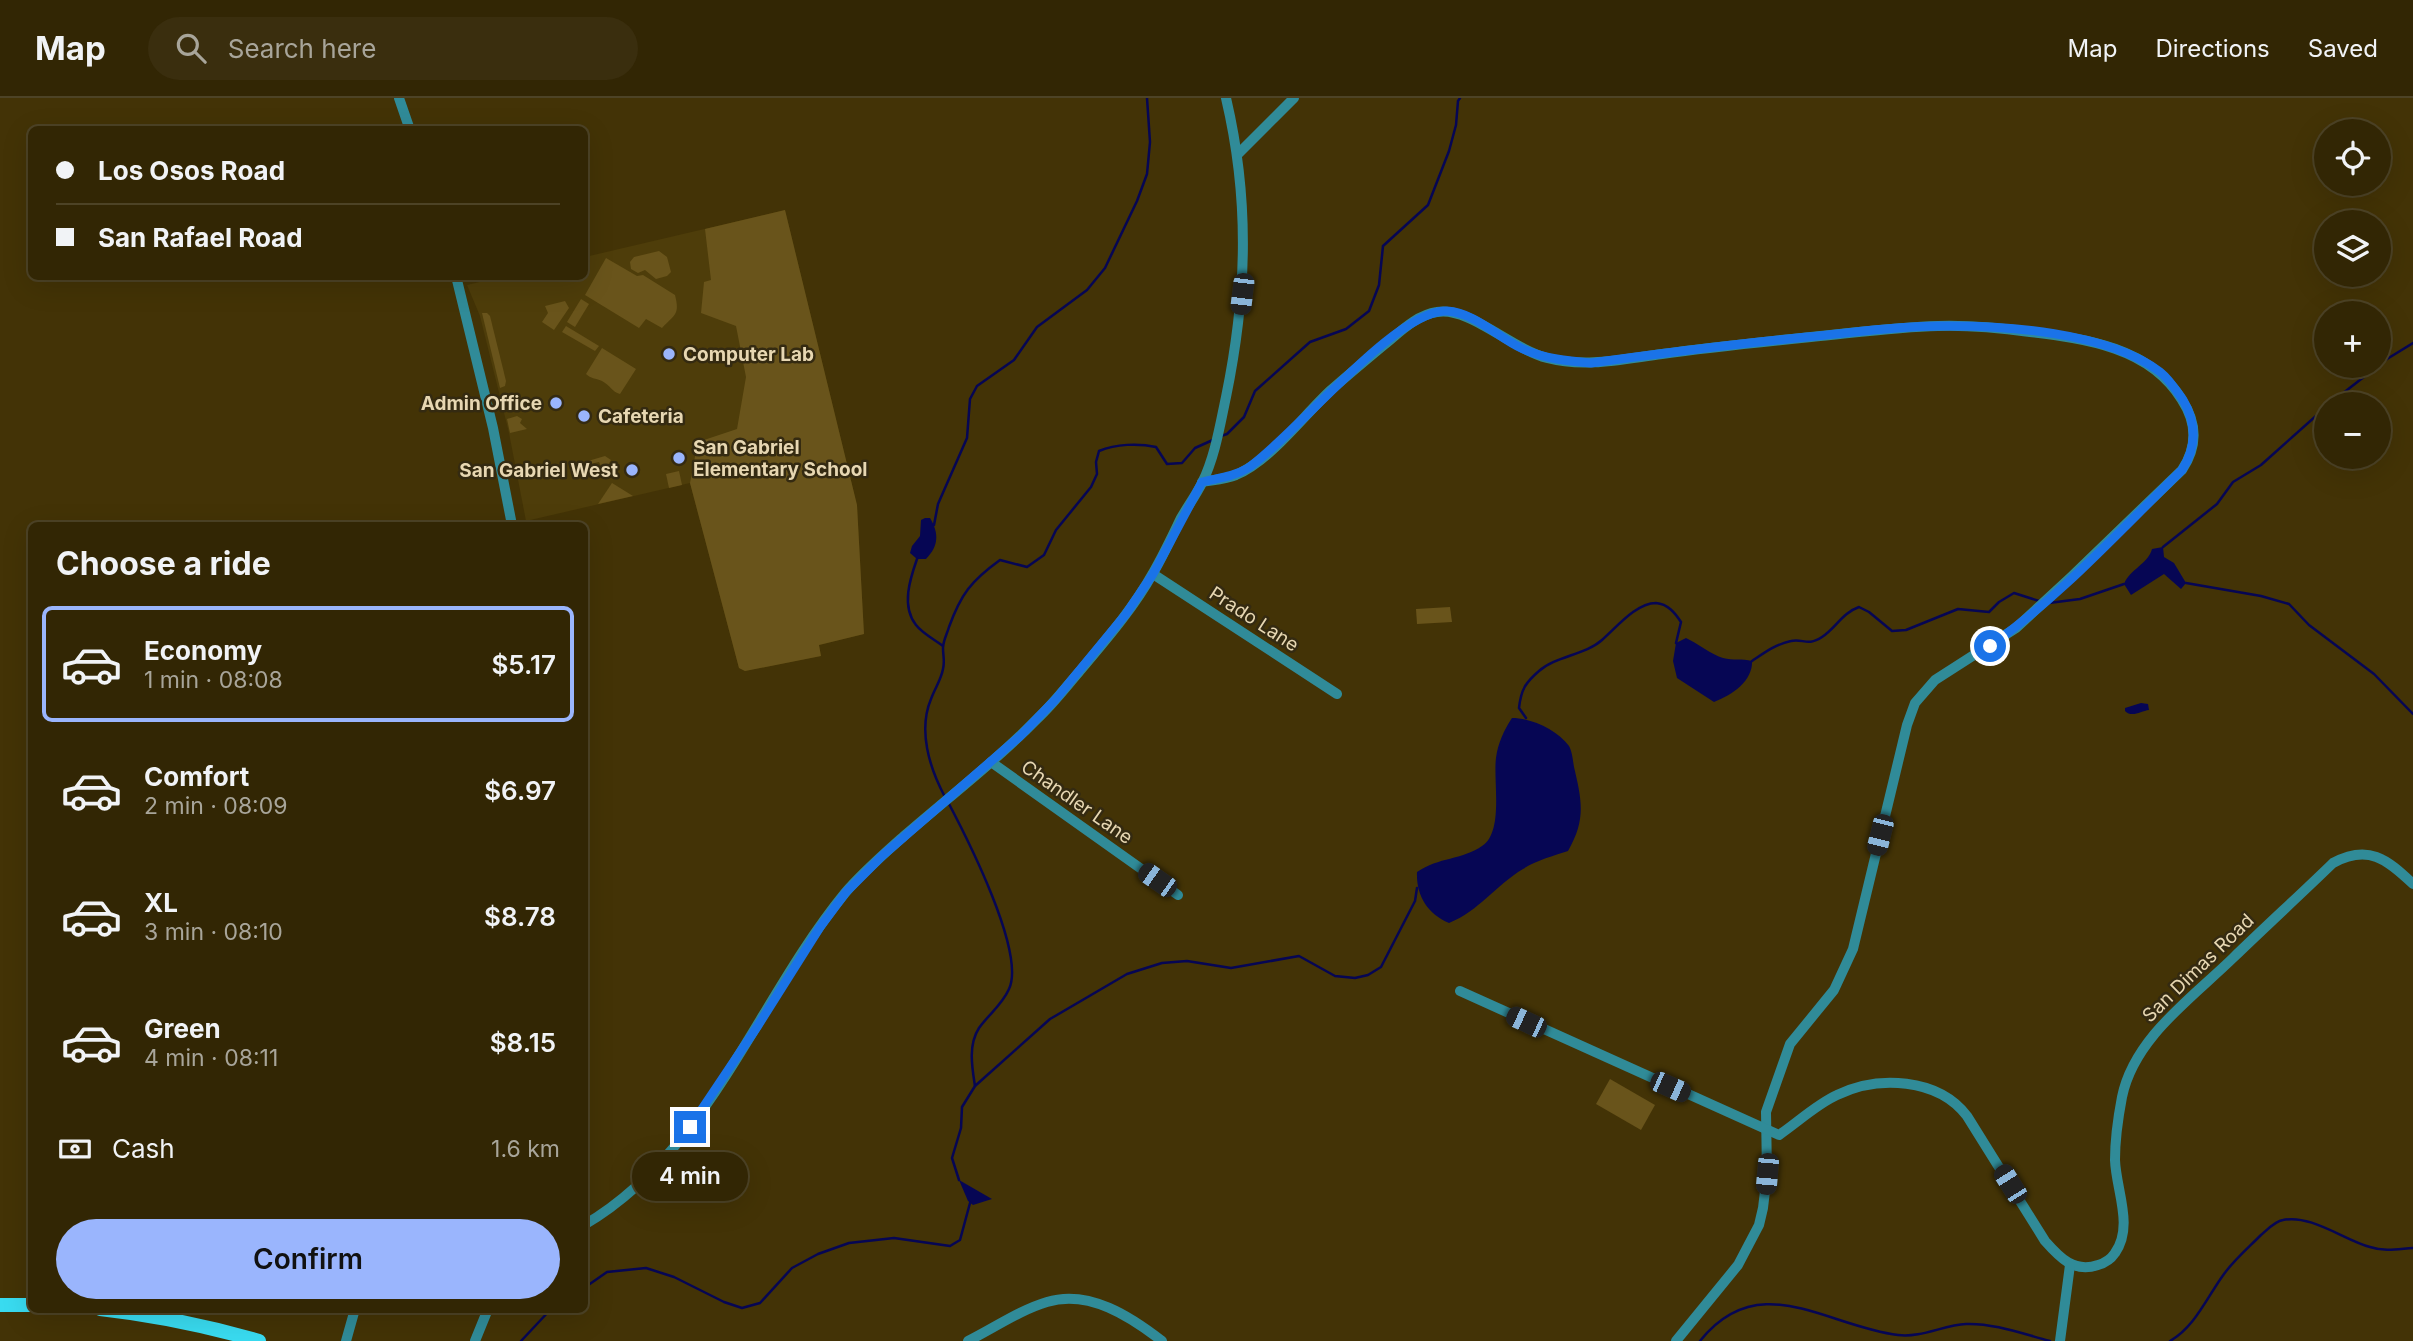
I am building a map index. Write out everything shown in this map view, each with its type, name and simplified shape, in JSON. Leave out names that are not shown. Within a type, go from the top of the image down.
[{"type":"main road","points":[[0,1305],[28,1305]]},
{"type":"main road","points":[[136,1313],[219,1329],[259,1341]]},
{"type":"street","points":[[399,98],[409,126]]},
{"type":"street","points":[[588,1222],[633,1188],[666,1156],[690,1127],[820,927],[846,892],[883,855],[991,762],[1055,700],[1118,624],[1153,574],[1202,482],[1210,462],[1227,392],[1242,294],[1244,216],[1238,154],[1226,98]]},
{"type":"street","points":[[1238,154],[1294,98]]},
{"type":"street","points":[[457,280],[495,436],[511,522]]},
{"type":"street","points":[[1202,482],[1235,475],[1257,461],[1373,354],[1411,324],[1438,311],[1461,313],[1521,349],[1574,363],[1895,329],[1973,326],[2037,333],[2100,343],[2144,361],[2169,381],[2191,416],[2194,428],[2193,449],[2182,470],[2026,620],[1935,680],[1915,703],[1907,725],[1853,949],[1834,990],[1790,1044],[1766,1112],[1767,1174],[1763,1208],[1754,1238],[1727,1280],[1676,1341]]},
{"type":"street","name":"Prado Lane","points":[[1153,574],[1337,694]]},
{"type":"street","name":"Chandler Lane","points":[[991,762],[1178,895]]},
{"type":"street","name":"San Dimas Road","points":[[2070,1265],[2082,1268],[2101,1264],[2109,1260],[2120,1244],[2124,1231],[2115,1161],[2116,1130],[2131,1068],[2161,1027],[2333,863],[2344,857],[2363,853],[2386,861],[2413,884]]},
{"type":"street","points":[[1460,991],[1779,1135],[1834,1096],[1856,1088],[1896,1083],[1936,1092],[1961,1108],[2045,1241],[2070,1265],[2060,1341]]},
{"type":"street","points":[[968,1341],[1037,1306],[1060,1299],[1077,1299],[1110,1308],[1138,1323],[1162,1341]]},
{"type":"street","points":[[346,1341],[354,1313]]},
{"type":"street","points":[[475,1341],[486,1313]]},
{"type":"shaded area","name":"San Gabriel Elementary School","points":[[785,210],[857,505],[864,634],[819,645],[821,656],[745,671],[739,668],[690,483],[526,521],[509,433],[480,316],[467,285],[488,280],[588,280],[588,256]]},
{"type":"shaded area","points":[[785,210],[857,505],[864,634],[819,645],[821,656],[745,671],[739,668],[690,483],[697,446],[704,440],[737,429],[746,377],[736,326],[701,313],[704,282],[711,280],[705,229]]},
{"type":"shaded area","points":[[659,251],[667,257],[671,272],[667,276],[656,279],[645,270],[638,273],[631,269],[630,262],[634,257]]},
{"type":"shaded area","points":[[606,258],[637,276],[643,275],[675,295],[675,314],[662,328],[646,319],[639,328],[585,295]]},
{"type":"shaded area","points":[[581,299],[589,304],[575,327],[567,322]]},
{"type":"shaded area","points":[[565,301],[569,308],[554,330],[542,322],[548,313],[545,306]]},
{"type":"shaded area","points":[[482,313],[490,316],[506,381],[505,386],[500,388]]},
{"type":"shaded area","points":[[566,326],[599,346],[595,351],[562,332]]},
{"type":"shaded area","points":[[602,348],[636,369],[620,394],[586,374]]},
{"type":"shaded area","points":[[517,416],[522,419],[520,423],[527,429],[510,433],[507,419]]},
{"type":"shaded area","points":[[605,456],[611,460],[604,472],[599,462],[572,468],[571,466]]},
{"type":"shaded area","points":[[679,471],[682,485],[669,488],[666,474]]},
{"type":"shaded area","points":[[612,483],[633,496],[598,504]]},
{"type":"shaded area","points":[[930,518],[933,524],[935,544],[926,559],[917,559],[910,553],[920,536],[921,520]]},
{"type":"shaded area","points":[[2163,547],[2164,557],[2174,563],[2186,583],[2181,589],[2164,574],[2131,595],[2124,584],[2130,574],[2147,559],[2152,549]]},
{"type":"shaded area","points":[[1450,607],[1452,622],[1417,624],[1416,609]]},
{"type":"shaded area","points":[[1686,638],[1723,658],[1752,661],[1749,675],[1734,691],[1714,702],[1677,678],[1673,661],[1676,643]]},
{"type":"shaded area","points":[[2141,703],[2148,704],[2149,710],[2134,714],[2125,711],[2125,708]]},
{"type":"shaded area","points":[[1512,718],[1543,726],[1569,746],[1580,800],[1578,830],[1568,851],[1523,869],[1469,912],[1449,923],[1424,903],[1418,888],[1417,872],[1474,851],[1489,839],[1495,818],[1497,752]]},
{"type":"shaded area","points":[[1610,1079],[1655,1105],[1641,1130],[1596,1104]]},
{"type":"shaded area","points":[[959,1180],[992,1199],[973,1205],[968,1201]]},
{"type":"waterway","points":[[934,525],[938,504],[967,438],[970,399],[977,386],[1014,360],[1037,327],[1087,290],[1105,268],[1147,174],[1150,142],[1147,98]]},
{"type":"waterway","points":[[1221,436],[1227,434],[1244,417],[1255,391],[1310,342],[1346,329],[1369,311],[1379,285],[1383,246],[1428,205],[1449,151],[1460,98]]},
{"type":"waterway","points":[[2344,392],[2387,359],[2413,343]]},
{"type":"waterway","points":[[2163,547],[2217,504],[2233,482],[2261,465],[2314,418]]},
{"type":"waterway","points":[[945,797],[930,761],[925,723],[943,669],[944,640],[968,589],[1000,560],[1027,567],[1044,555],[1056,530],[1091,487],[1097,474],[1099,451],[1120,446],[1156,447],[1167,464],[1182,463],[1195,448],[1215,439]]},
{"type":"waterway","points":[[917,559],[908,601],[911,618],[925,634],[943,646]]},
{"type":"waterway","points":[[2186,583],[2261,596],[2289,604],[2309,625],[2374,674],[2413,714]]},
{"type":"waterway","points":[[2049,603],[2080,599],[2124,584]]},
{"type":"waterway","points":[[1752,661],[1786,642],[1817,640],[1859,607],[1892,631],[1906,630],[1958,609],[1989,612],[2014,593],[2039,601]]},
{"type":"waterway","points":[[1526,718],[1519,708],[1520,702],[1527,683],[1534,675],[1554,662],[1595,645],[1641,607],[1656,603],[1674,612],[1681,622],[1676,643]]},
{"type":"waterway","points":[[948,802],[992,896],[1009,950],[1012,972],[1006,995],[979,1028],[973,1042],[975,1086]]},
{"type":"waterway","points":[[959,1180],[952,1158],[961,1128],[962,1107],[975,1086],[1050,1019],[1127,974],[1162,963],[1187,961],[1231,968],[1299,956],[1335,976],[1355,978],[1368,975],[1381,967],[1415,901],[1417,888]]},
{"type":"waterway","points":[[588,1285],[607,1272],[646,1268],[674,1277],[742,1308],[760,1303],[792,1268],[818,1254],[849,1243],[894,1238],[950,1246],[960,1240],[970,1203]]},
{"type":"waterway","points":[[2170,1341],[2194,1320],[2232,1264],[2271,1226],[2280,1221],[2294,1219],[2316,1224],[2376,1249],[2413,1248]]},
{"type":"waterway","points":[[1700,1341],[1722,1319],[1746,1308],[1770,1304],[1819,1313],[1871,1330],[1898,1335],[1915,1335],[1958,1325],[1977,1324],[2050,1341]]},
{"type":"waterway","points":[[521,1341],[547,1313]]},
{"type":"place","name":"Computer Lab","points":[[669,354]]},
{"type":"place","name":"Admin Office","points":[[556,403]]},
{"type":"place","name":"Cafeteria","points":[[584,416]]},
{"type":"place","name":"San Gabriel Elementary School","points":[[679,458]]},
{"type":"place","name":"San Gabriel West","points":[[632,470]]},
{"type":"route","points":[[690,1127],[820,927],[846,892],[865,871],[1019,737],[1055,700],[1126,614],[1153,574],[1202,482],[1235,475],[1257,461],[1373,354],[1411,324],[1432,313],[1461,313],[1521,349],[1574,363],[1727,345],[1938,326],[1973,326],[2079,339],[2100,343],[2144,361],[2169,381],[2191,416],[2194,438],[2189,460],[2182,470],[2058,590],[2016,628],[1990,646]]}]
